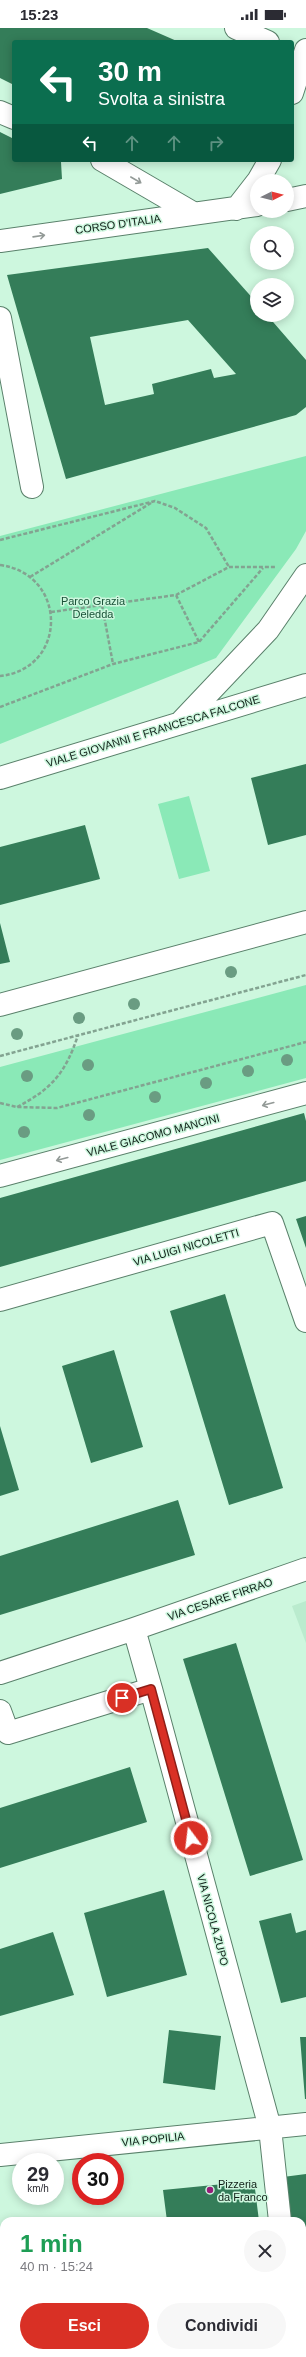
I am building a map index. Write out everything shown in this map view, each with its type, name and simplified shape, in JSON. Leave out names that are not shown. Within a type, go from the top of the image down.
[{"type":"street","points":[[236,28],[263,40]]},
{"type":"street","points":[[294,85],[302,54]]},
{"type":"street","points":[[0,112],[12,117]]},
{"type":"street","points":[[105,162],[193,213]]},
{"type":"street","points":[[262,174],[269,162]]},
{"type":"street","points":[[236,209],[250,192]]},
{"type":"street","points":[[294,199],[306,196]]},
{"type":"street","name":"CORSO D'ITALIA","points":[[0,242],[193,213],[250,206]]},
{"type":"street","points":[[0,318],[32,487]]},
{"type":"street","points":[[179,724],[268,630],[306,576]]},
{"type":"street","name":"VIALE GIOVANNI E FRANCESCA FALCONE","points":[[0,778],[306,685]]},
{"type":"street","points":[[0,1005],[306,922]]},
{"type":"street","name":"VIALE GIACOMO MANCINI","points":[[0,1176],[306,1093]]},
{"type":"street","name":"VIA LUIGI NICOLETTI","points":[[0,1300],[272,1223],[306,1321]]},
{"type":"street","name":"VIA CESARE FIRRAO","points":[[0,1672],[134,1630],[306,1569]]},
{"type":"street","name":"VIA NICOLA ZUPO","points":[[134,1630],[270,2128],[280,2217]]},
{"type":"street","points":[[0,1711],[4,1734],[151,1689]]},
{"type":"street","name":"VIA POPILIA","points":[[0,2155],[306,2124]]},
{"type":"path","points":[[0,540],[155,501],[175,508],[206,528],[229,568]]},
{"type":"path","points":[[30,576],[155,501]]},
{"type":"path","points":[[0,565],[17,569],[30,576],[40,586],[48,599],[51,612],[50,633],[42,652],[33,663],[21,671],[0,676]]},
{"type":"path","points":[[51,612],[176,594],[229,568],[283,569]]},
{"type":"path","points":[[0,707],[113,664],[199,642],[263,568]]},
{"type":"path","points":[[176,594],[199,642]]},
{"type":"path","points":[[102,605],[113,664]]},
{"type":"path","points":[[0,1056],[306,975]]},
{"type":"path","points":[[17,1107],[38,1096],[60,1075],[70,1058],[78,1035]]},
{"type":"path","points":[[0,1103],[17,1107],[57,1108],[306,1042]]},
{"type":"shaded area","points":[[306,1601],[306,1643],[292,1606]]},
{"type":"green space","name":"Parco Grazia Deledda","points":[[306,456],[306,531],[296,549],[216,658],[0,744],[0,536]]},
{"type":"green space","points":[[189,796],[210,871],[179,879],[158,804]]},
{"type":"green space","points":[[306,985],[306,1078],[0,1160],[0,1067]]},
{"type":"building","points":[[0,28],[147,28],[174,40],[12,40],[12,84],[0,78]]},
{"type":"building","points":[[0,132],[12,138],[12,162],[61,162],[62,179],[0,194]]},
{"type":"building","points":[[208,248],[250,295],[250,322],[273,322],[306,360],[306,407],[296,415],[66,479],[7,275]],"holes":[[[188,320],[236,374],[214,378],[211,369],[152,384],[154,394],[105,405],[90,337]]]},
{"type":"building","points":[[306,764],[306,835],[268,845],[251,778]]},
{"type":"building","points":[[85,825],[100,879],[0,905],[0,847]]},
{"type":"building","points":[[0,923],[10,962],[0,964]]},
{"type":"building","points":[[304,1113],[306,1121],[306,1181],[0,1267],[0,1198]]},
{"type":"building","points":[[306,1216],[306,1248],[296,1219]]},
{"type":"building","points":[[225,1294],[283,1488],[229,1505],[170,1311]]},
{"type":"building","points":[[114,1350],[143,1447],[91,1463],[62,1366]]},
{"type":"building","points":[[0,1426],[19,1490],[0,1496]]},
{"type":"building","points":[[178,1500],[195,1555],[0,1615],[0,1556]]},
{"type":"building","points":[[236,1643],[303,1860],[250,1876],[183,1659]]},
{"type":"building","points":[[130,1767],[147,1822],[0,1868],[0,1808]]},
{"type":"building","points":[[164,1890],[187,1975],[107,1997],[84,1913]]},
{"type":"building","points":[[291,1913],[296,1933],[306,1930],[306,1997],[281,2003],[259,1921]]},
{"type":"building","points":[[53,1932],[74,1995],[0,2016],[0,1949]]},
{"type":"building","points":[[169,2030],[221,2036],[215,2090],[163,2083]]},
{"type":"building","points":[[300,2037],[306,2037],[306,2099],[305,2099]]},
{"type":"building","points":[[306,2174],[306,2217],[288,2217],[283,2177]]},
{"type":"building","points":[[254,2181],[258,2217],[166,2217],[163,2190]]},
{"type":"place","name":"Pizzeria da Franco","points":[[210,2190]]},
{"type":"route","points":[[122,1698],[151,1689],[191,1838]]}]
